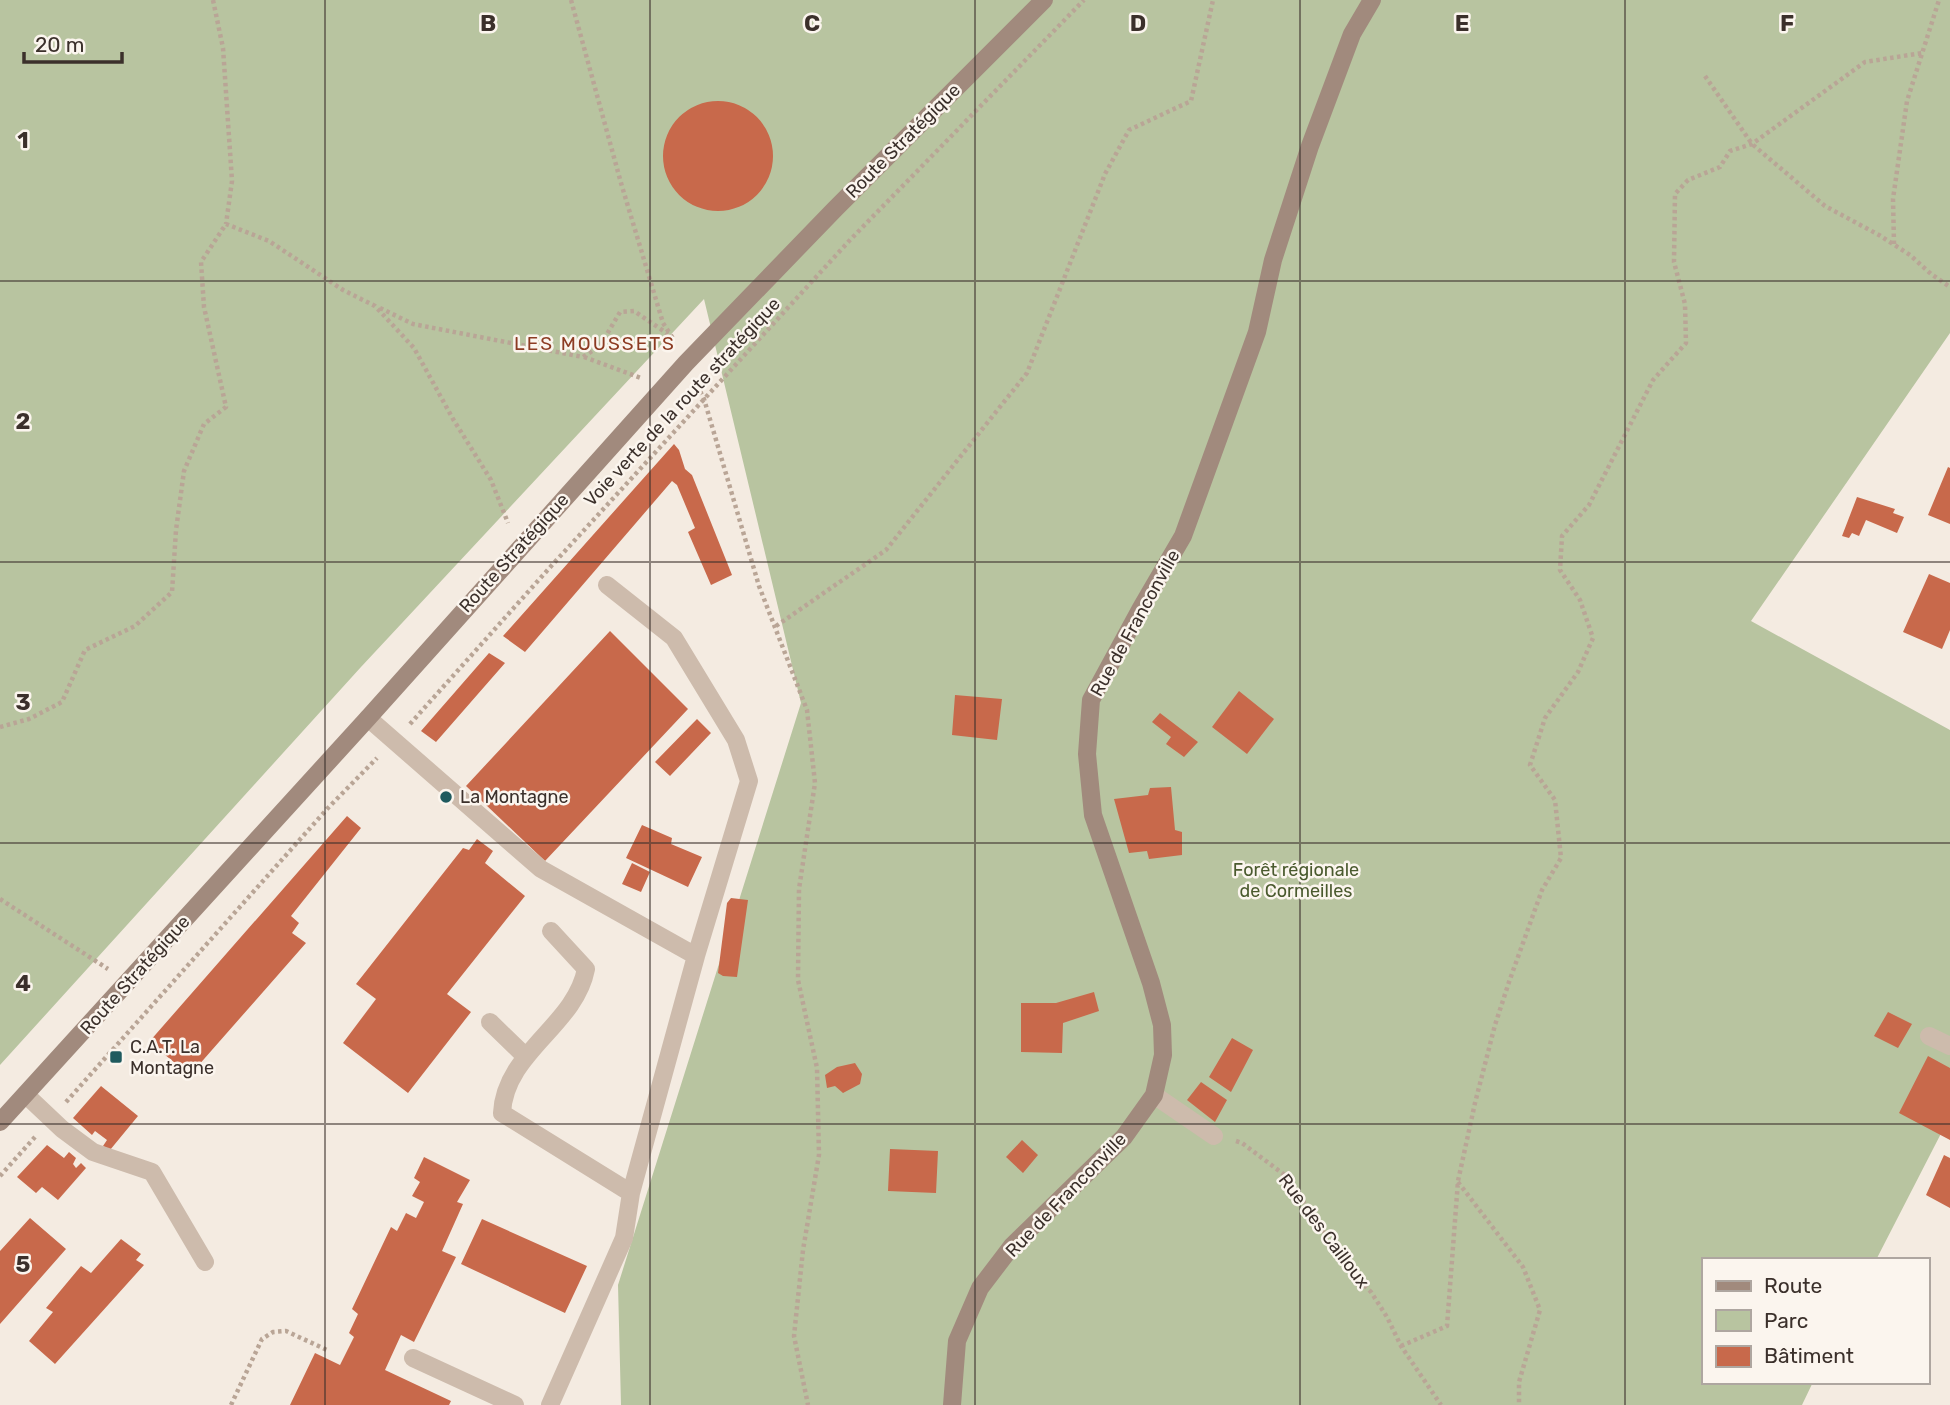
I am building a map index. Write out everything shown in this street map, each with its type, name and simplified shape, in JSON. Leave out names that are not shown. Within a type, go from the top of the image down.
[{"type":"street","name":"Route Stratégique","points":[[0,1122],[368,718],[686,363],[1044,0]]},
{"type":"street","name":"Rue de Franconville","points":[[952,1405],[957,1340],[980,1288],[1012,1246],[1124,1137],[1154,1095],[1163,1055],[1162,1025],[1151,984],[1093,815],[1087,754],[1091,700],[1183,536],[1257,332],[1273,260],[1310,146],[1352,34],[1372,0]]},
{"type":"lane","points":[[550,1405],[624,1238],[631,1193],[696,956],[749,781],[736,740],[674,638],[607,585]]},
{"type":"lane","points":[[368,718],[541,869],[696,956]]},
{"type":"lane","points":[[551,931],[586,968],[584,979],[565,1014],[525,1056],[503,1098],[502,1113],[631,1193]]},
{"type":"lane","points":[[490,1022],[525,1056]]},
{"type":"lane","points":[[1929,1036],[1950,1046]]},
{"type":"lane","points":[[26,1095],[93,1152],[152,1172],[205,1262]]},
{"type":"lane","points":[[1154,1095],[1214,1136]]},
{"type":"lane","points":[[413,1358],[476,1397],[515,1405]]},
{"type":"path","points":[[0,727],[29,719],[62,702],[85,650],[135,626],[172,592],[176,530],[184,471],[204,424],[226,407],[204,307],[201,262],[226,224],[232,181],[223,48],[213,0]]},
{"type":"path","points":[[571,0],[663,323],[704,399],[759,586],[807,710],[815,783],[799,889],[798,980],[817,1068],[819,1155],[803,1250],[794,1336],[808,1405]]},
{"type":"path","name":"Voie verte de la route stratégique","points":[[0,1176],[328,808],[394,741],[850,240],[1084,0]]},
{"type":"path","points":[[776,626],[886,550],[1027,373],[1105,174],[1129,130],[1191,101],[1213,0]]},
{"type":"path","points":[[1894,245],[1893,199],[1907,101],[1939,0]]},
{"type":"path","points":[[1401,1346],[1447,1326],[1458,1181],[1495,1025],[1542,890],[1562,858],[1555,800],[1530,765],[1545,718],[1578,672],[1593,638],[1580,600],[1560,570],[1562,536],[1588,505],[1653,380],[1686,343],[1685,304],[1674,262],[1675,194],[1688,180],[1720,167],[1730,151],[1752,144],[1865,62],[1922,53]]},
{"type":"path","points":[[1705,76],[1752,144],[1825,206],[1894,245],[1950,286]]},
{"type":"path","points":[[226,224],[269,240],[343,289],[413,324],[583,356],[642,379]]},
{"type":"path","points":[[375,306],[414,348],[491,480],[510,526],[553,564]]},
{"type":"path","points":[[583,356],[600,346],[620,312],[634,312],[672,336]]},
{"type":"path","points":[[0,899],[113,972]]},
{"type":"path","name":"Rue des Cailloux","points":[[1214,1136],[1242,1143],[1286,1176],[1350,1270],[1371,1292],[1401,1346],[1441,1405]]},
{"type":"path","points":[[1458,1181],[1523,1267],[1540,1310],[1520,1382],[1519,1405]]},
{"type":"path","points":[[231,1405],[262,1339],[273,1332],[286,1331],[327,1350]]},
{"type":"green space","name":"Forêt régionale de Cormeilles","points":[[0,0],[1950,0],[1950,333],[1751,621],[1950,730],[1950,1116],[1877,1258],[1702,1258],[1702,1384],[1812,1384],[1802,1405],[621,1405],[618,1285],[801,703],[704,299],[361,667],[0,1065]]},
{"type":"building","points":[[718,101],[739,105],[757,117],[769,135],[773,156],[769,177],[757,195],[739,207],[718,211],[697,207],[679,195],[667,177],[663,156],[667,135],[679,117],[697,105]]},
{"type":"building","points":[[674,444],[679,450],[685,469],[692,475],[732,575],[711,585],[688,532],[695,528],[677,485],[672,481],[525,652],[503,636]]},
{"type":"building","points":[[1948,467],[1950,468],[1950,524],[1928,515]]},
{"type":"building","points":[[1857,497],[1895,509],[1893,513],[1904,517],[1897,533],[1866,520],[1859,536],[1852,533],[1849,538],[1842,536]]},
{"type":"building","points":[[1929,574],[1950,583],[1950,630],[1942,649],[1903,632]]},
{"type":"building","points":[[610,631],[688,709],[545,861],[466,786]]},
{"type":"building","points":[[489,653],[505,663],[436,742],[421,731]]},
{"type":"building","points":[[1239,691],[1274,719],[1247,754],[1212,727]]},
{"type":"building","points":[[955,695],[1002,699],[997,740],[952,735]]},
{"type":"building","points":[[1160,713],[1198,742],[1184,757],[1166,744],[1171,737],[1152,722]]},
{"type":"building","points":[[697,719],[711,733],[670,776],[655,762]]},
{"type":"building","points":[[1171,787],[1175,830],[1182,832],[1182,855],[1149,859],[1147,851],[1129,853],[1114,799],[1148,795],[1150,788]]},
{"type":"building","points":[[347,816],[361,828],[291,916],[299,923],[292,933],[306,943],[190,1075],[149,1042]]},
{"type":"building","points":[[642,825],[672,838],[671,844],[702,857],[688,887],[626,858]]},
{"type":"building","points":[[477,839],[493,851],[485,863],[525,896],[447,994],[471,1012],[408,1093],[343,1043],[376,999],[356,984],[463,848],[469,850]]},
{"type":"building","points":[[632,863],[650,872],[641,892],[622,884]]},
{"type":"building","points":[[731,898],[748,900],[737,977],[718,973],[727,903]]},
{"type":"building","points":[[1094,992],[1099,1011],[1063,1023],[1062,1053],[1021,1052],[1021,1003],[1056,1003]]},
{"type":"building","points":[[1888,1012],[1912,1024],[1898,1048],[1874,1036]]},
{"type":"building","points":[[1232,1038],[1253,1050],[1231,1092],[1209,1077]]},
{"type":"building","points":[[1928,1056],[1950,1068],[1950,1140],[1899,1113]]},
{"type":"building","points":[[855,1063],[862,1074],[860,1084],[843,1093],[835,1086],[827,1088],[825,1075],[837,1067]]},
{"type":"building","points":[[1201,1082],[1227,1100],[1215,1122],[1187,1100]]},
{"type":"building","points":[[101,1086],[138,1116],[110,1150],[103,1146],[107,1140],[95,1131],[92,1135],[73,1118]]},
{"type":"building","points":[[1022,1140],[1038,1155],[1023,1173],[1006,1157]]},
{"type":"building","points":[[47,1145],[64,1158],[69,1152],[76,1158],[73,1164],[76,1168],[81,1163],[86,1168],[58,1200],[42,1187],[36,1193],[17,1177]]},
{"type":"building","points":[[890,1149],[938,1151],[936,1193],[888,1191]]},
{"type":"building","points":[[1944,1155],[1950,1158],[1950,1208],[1926,1195]]},
{"type":"building","points":[[424,1157],[470,1180],[457,1202],[463,1204],[442,1251],[456,1257],[414,1342],[401,1335],[385,1370],[451,1401],[449,1405],[290,1405],[315,1353],[340,1365],[354,1337],[349,1333],[358,1314],[352,1309],[391,1227],[397,1231],[406,1213],[416,1218],[424,1202],[412,1196],[420,1182],[414,1178]]},
{"type":"building","points":[[30,1218],[66,1249],[0,1324],[0,1251]]},
{"type":"building","points":[[482,1219],[587,1266],[565,1313],[461,1264]]},
{"type":"building","points":[[121,1239],[141,1254],[136,1260],[144,1265],[55,1364],[29,1341],[53,1312],[46,1308],[81,1266],[91,1273]]},
{"type":"place","name":"La Montagne","points":[[446,797]]},
{"type":"place","name":"C.A.T. La Montagne","points":[[116,1057]]},
{"type":"district","name":"LES MOUSSETS","points":[[595,343]]}]
